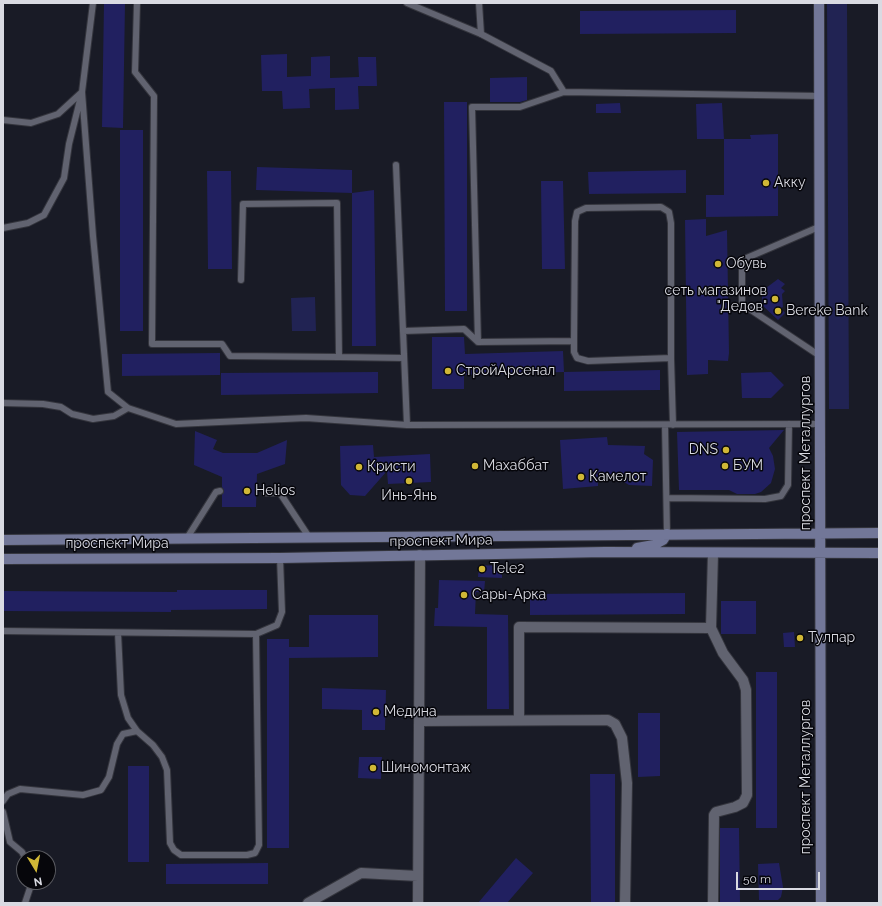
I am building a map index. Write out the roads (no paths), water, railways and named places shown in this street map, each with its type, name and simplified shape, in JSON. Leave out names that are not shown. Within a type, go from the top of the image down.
[{"type":"main road","name":"проспект Металлургов","points":[[819,3],[821,226],[820,424],[822,534],[820,552],[821,903]]},
{"type":"main road","name":"проспект Мира","points":[[3,540],[879,533]]},
{"type":"main road","points":[[605,552],[654,545],[663,540],[667,534]]},
{"type":"main road","name":"проспект Мира","points":[[3,558],[280,558],[605,552],[879,553]]},
{"type":"street","points":[[713,553],[711,628],[723,653],[743,680],[746,690],[747,795],[743,803],[735,808],[716,812],[714,815],[713,903]]},
{"type":"street","points":[[418,903],[420,555]]},
{"type":"street","points":[[519,720],[519,627],[711,628]]},
{"type":"street","points":[[420,721],[608,720],[615,724],[622,738],[627,783],[625,903]]},
{"type":"street","points":[[308,903],[361,873],[418,876]]},
{"type":"lane","points":[[3,228],[28,223],[44,215],[64,178],[69,144],[82,92],[93,3]]},
{"type":"lane","points":[[137,3],[136,72],[154,96],[152,344],[222,344],[230,356],[404,358]]},
{"type":"lane","points":[[407,3],[481,34],[552,71],[564,92]]},
{"type":"lane","points":[[479,3],[481,34]]},
{"type":"lane","points":[[3,120],[32,123],[58,114],[82,92]]},
{"type":"lane","points":[[82,92],[93,236],[108,392],[128,408],[176,424],[306,418],[407,425],[820,424]]},
{"type":"lane","points":[[478,342],[472,107],[520,107],[564,92],[820,96]]},
{"type":"lane","points":[[396,165],[407,425]]},
{"type":"lane","points":[[241,280],[243,204],[337,203],[339,357]]},
{"type":"lane","points":[[671,358],[588,361],[577,358],[574,352],[575,221],[577,212],[586,208],[661,207],[669,212],[671,223],[671,358],[673,424]]},
{"type":"lane","points":[[820,356],[742,304],[742,260],[821,226]]},
{"type":"lane","points":[[403,331],[464,329],[478,342],[574,341]]},
{"type":"lane","points":[[3,403],[43,404],[61,407],[72,414],[93,419],[114,416],[128,408]]},
{"type":"lane","points":[[665,424],[667,534]]},
{"type":"lane","points":[[667,498],[765,499],[781,496],[788,485],[788,424]]},
{"type":"lane","points":[[187,538],[216,492],[220,492]]},
{"type":"lane","points":[[265,493],[280,493],[309,537]]},
{"type":"lane","points":[[3,631],[256,634],[277,625],[282,612],[280,558]]},
{"type":"lane","points":[[118,633],[122,695],[128,718],[137,730],[158,751],[167,770],[170,843],[174,850],[181,854],[247,855],[255,853],[259,845],[256,634]]},
{"type":"lane","points":[[3,801],[8,794],[20,789],[83,795],[101,790],[109,777],[117,744],[123,734],[137,730]]},
{"type":"lane","points":[[3,812],[10,842],[20,850]]},
{"type":"lane","points":[[25,903],[29,890]]},
{"type":"place","name":"Акку","points":[[766,183]]},
{"type":"place","name":"Обувь","points":[[718,264]]},
{"type":"place","name":"сеть магазинов \"Дедов\"","points":[[775,299]]},
{"type":"place","name":"Bereke Bank","points":[[778,311]]},
{"type":"place","name":"СтройАрсенал","points":[[448,371]]},
{"type":"place","name":"DNS","points":[[726,450]]},
{"type":"place","name":"Махаббат","points":[[475,466]]},
{"type":"place","name":"БУМ","points":[[725,466]]},
{"type":"place","name":"Кристи","points":[[359,467]]},
{"type":"place","name":"Камелот","points":[[581,477]]},
{"type":"place","name":"Инь-Янь","points":[[409,481]]},
{"type":"place","name":"Helios","points":[[247,491]]},
{"type":"place","name":"Tele2","points":[[482,569]]},
{"type":"place","name":"Сары-Арка","points":[[464,595]]},
{"type":"place","name":"Тулпар","points":[[800,638]]},
{"type":"place","name":"Медина","points":[[376,712]]},
{"type":"place","name":"Шиномонтаж","points":[[373,768]]}]
